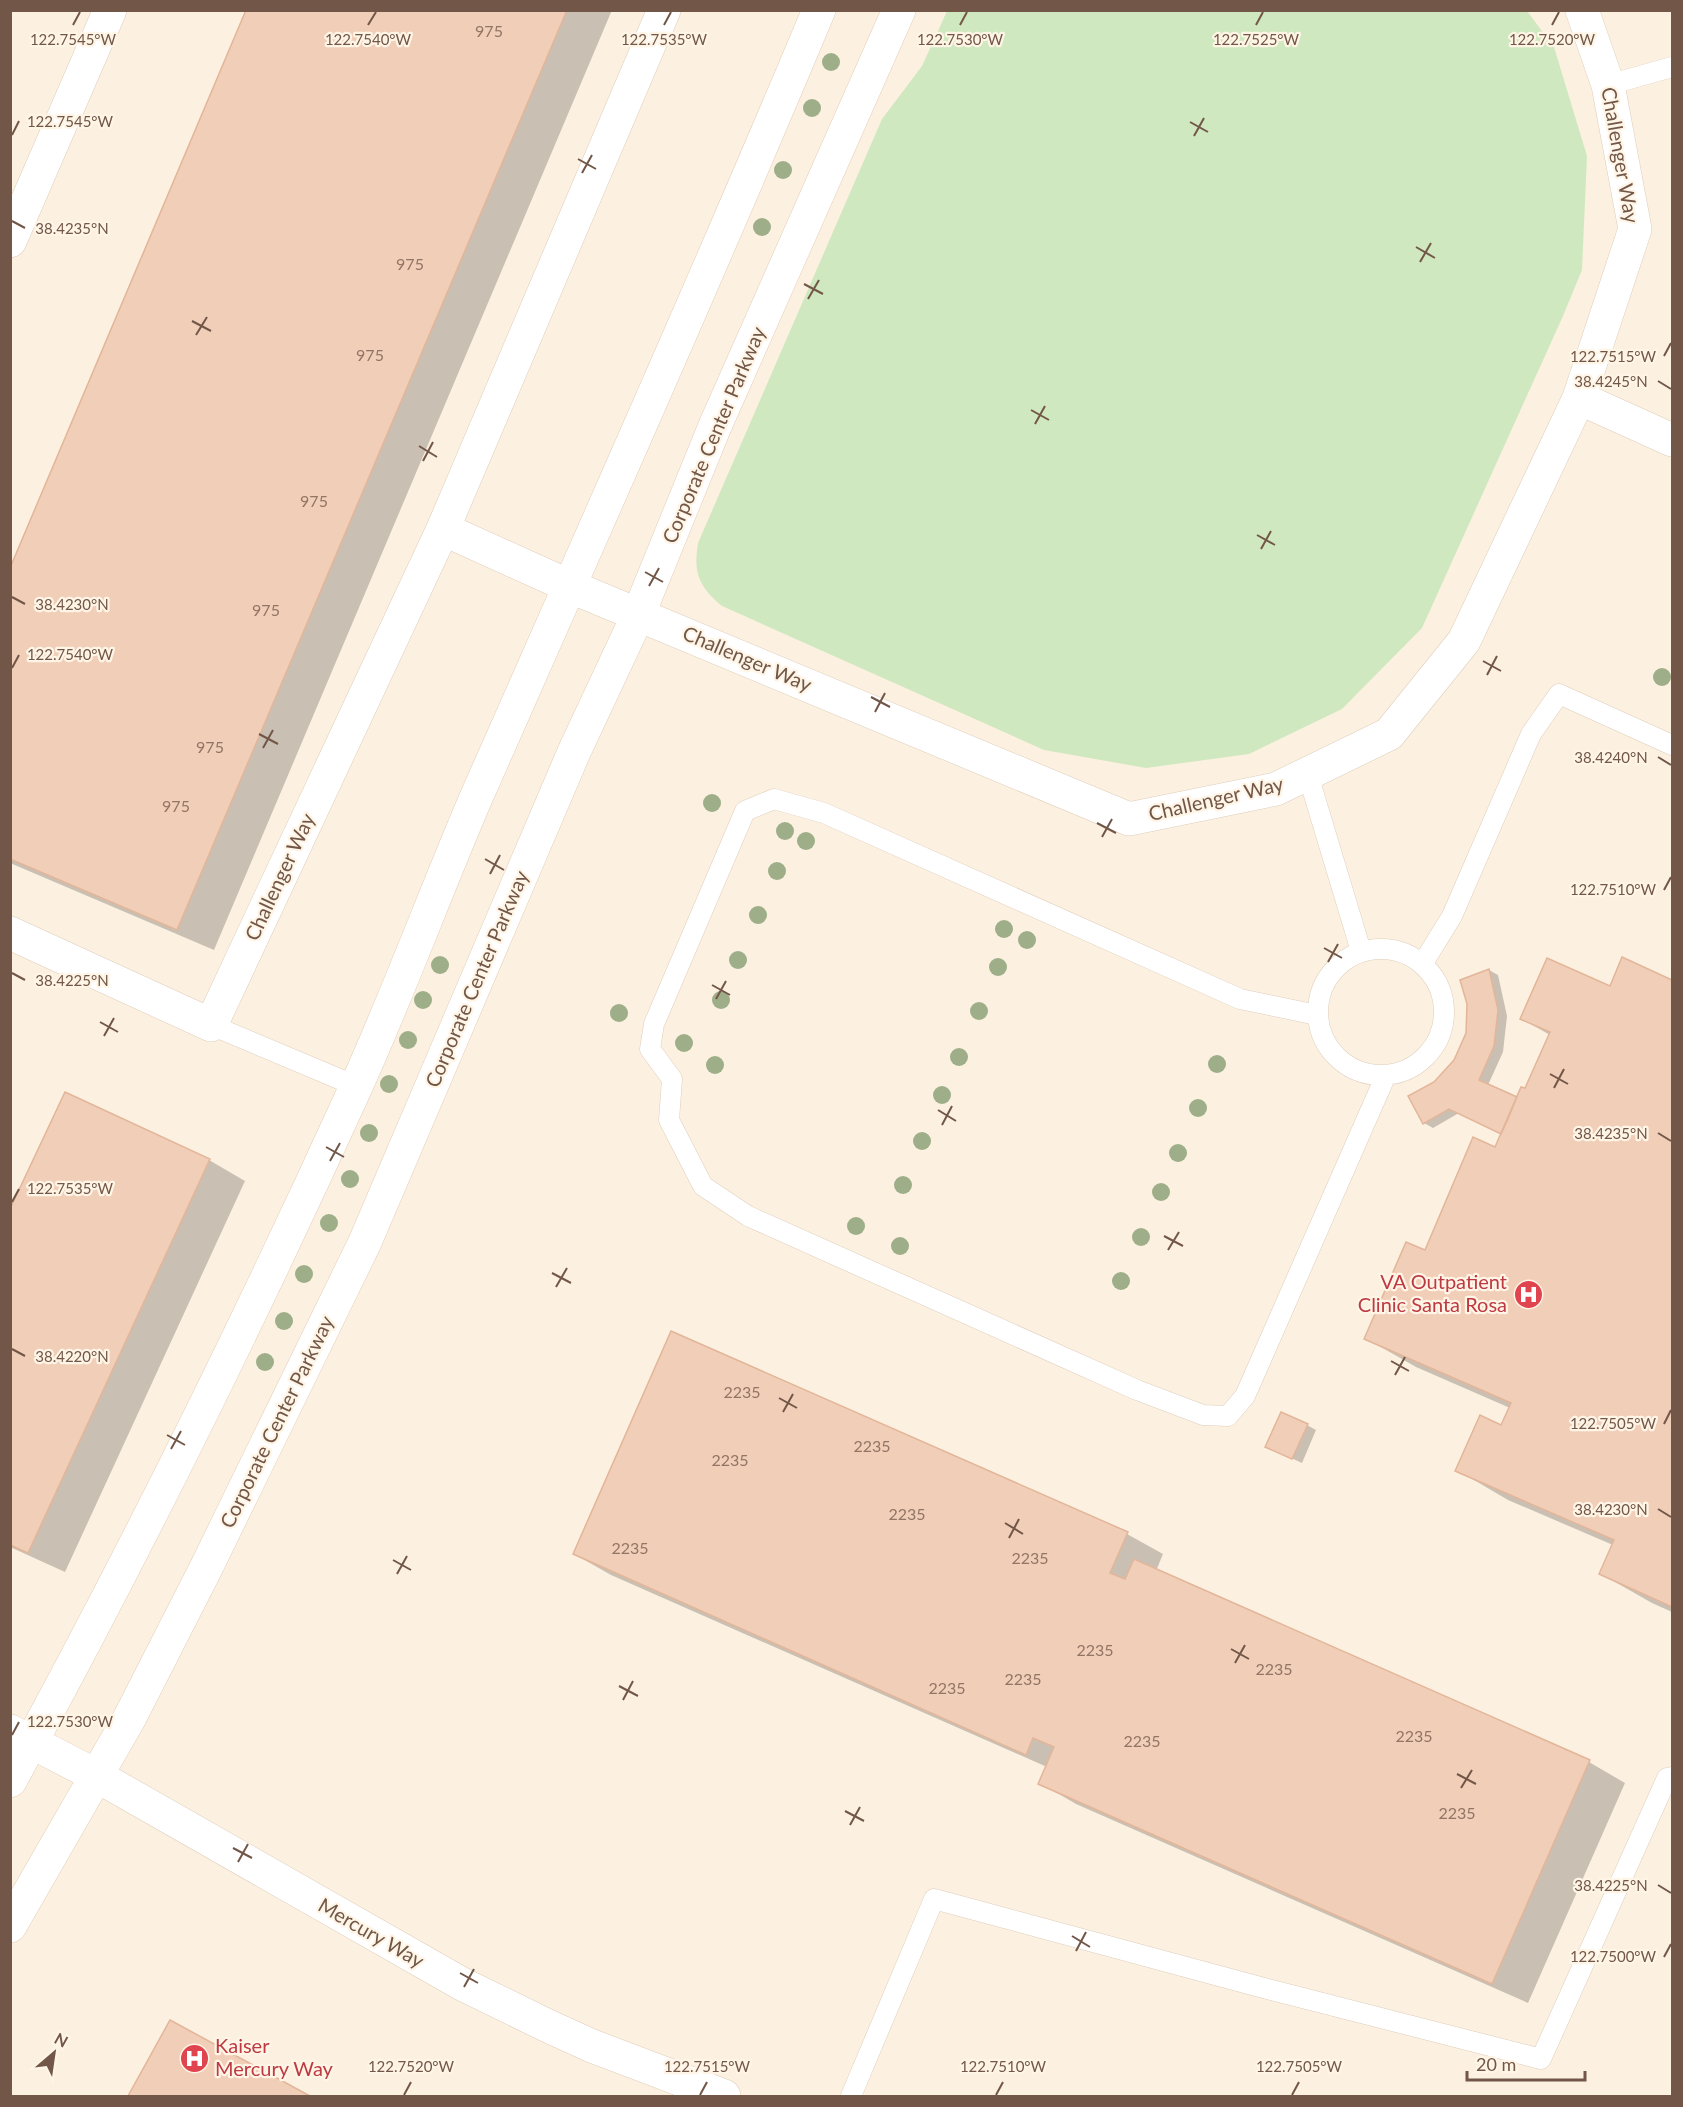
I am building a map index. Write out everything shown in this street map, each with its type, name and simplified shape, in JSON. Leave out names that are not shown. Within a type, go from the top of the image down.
[{"type":"street","points":[[10,242],[110,10]]},
{"type":"street","name":"Challenger Way","points":[[211,1025],[443,529],[664,10]]},
{"type":"street","points":[[10,1781],[22,1736],[204,1410],[356,1086],[458,840],[739,201],[819,10]]},
{"type":"street","name":"Corporate Center Parkway","points":[[10,1926],[129,1719],[206,1568],[365,1242],[574,752],[639,614],[715,426],[899,10]]},
{"type":"street","name":"Challenger Way","points":[[443,529],[569,586],[1130,819],[1276,789],[1308,775],[1389,734],[1464,641],[1579,398],[1635,230],[1608,84],[1582,10]]},
{"type":"street","points":[[1579,398],[1672,440]]},
{"type":"street","points":[[10,933],[211,1025]]},
{"type":"street","name":"Mercury Way","points":[[22,1736],[97,1776],[462,1984],[592,2046],[724,2097]]},
{"type":"lane","points":[[1608,84],[1672,67]]},
{"type":"lane","points":[[1423,963],[1452,916],[1531,734],[1559,694],[1672,745]]},
{"type":"lane","points":[[1308,775],[1361,951]]},
{"type":"lane","points":[[1317,1015],[1240,999],[825,813],[774,799],[745,811],[654,1024],[650,1049],[672,1079],[669,1120],[703,1186],[748,1216],[1137,1390],[1203,1415],[1228,1416],[1245,1396],[1386,1075]]},
{"type":"lane","points":[[1383,948],[1404,952],[1423,963],[1436,980],[1444,1000],[1444,1022],[1437,1043],[1424,1059],[1406,1071],[1386,1075],[1366,1074],[1347,1066],[1332,1052],[1322,1035],[1317,1015],[1319,995],[1328,976],[1342,961],[1361,951],[1383,948]]},
{"type":"lane","points":[[211,1025],[356,1086]]},
{"type":"lane","points":[[851,2097],[934,1899],[1260,1988],[1541,2059],[1667,1778],[1672,1777]]},
{"type":"green space","points":[[947,11],[1527,11],[1554,47],[1587,156],[1582,270],[1563,316],[1422,628],[1342,709],[1249,754],[1146,768],[1044,750],[722,606],[703,586],[700,579],[696,563],[698,543],[882,119],[922,66]]},
{"type":"building","points":[[246,10],[567,10],[177,930],[10,859],[10,568]]},
{"type":"building","name":"VA Outpatient Clinic Santa Rosa","points":[[1622,957],[1672,980],[1672,1607],[1599,1574],[1614,1540],[1455,1471],[1480,1415],[1501,1425],[1511,1403],[1364,1339],[1406,1242],[1425,1250],[1473,1137],[1495,1147],[1521,1087],[1525,1088],[1550,1032],[1520,1019],[1547,958],[1610,986]]},
{"type":"building","points":[[1489,969],[1498,1010],[1494,1046],[1479,1080],[1517,1097],[1508,1119],[1501,1134],[1449,1109],[1423,1124],[1408,1096],[1434,1082],[1454,1060],[1466,1033],[1467,1004],[1460,980]]},
{"type":"building","points":[[65,1092],[210,1159],[28,1553],[10,1545],[10,1209]]},
{"type":"building","points":[[671,1331],[1128,1532],[1110,1573],[1125,1579],[1134,1559],[1590,1760],[1492,1984],[1038,1784],[1054,1747],[1033,1738],[1026,1755],[573,1554]]},
{"type":"building","points":[[1281,1412],[1308,1424],[1292,1459],[1265,1447]]},
{"type":"building","name":"Kaiser Mercury Way","points":[[170,2020],[310,2096],[128,2096]]},
{"type":"place","name":"VA Outpatient Clinic Santa Rosa","points":[[1528,1294]]},
{"type":"place","name":"Kaiser Mercury Way","points":[[194,2058]]}]
